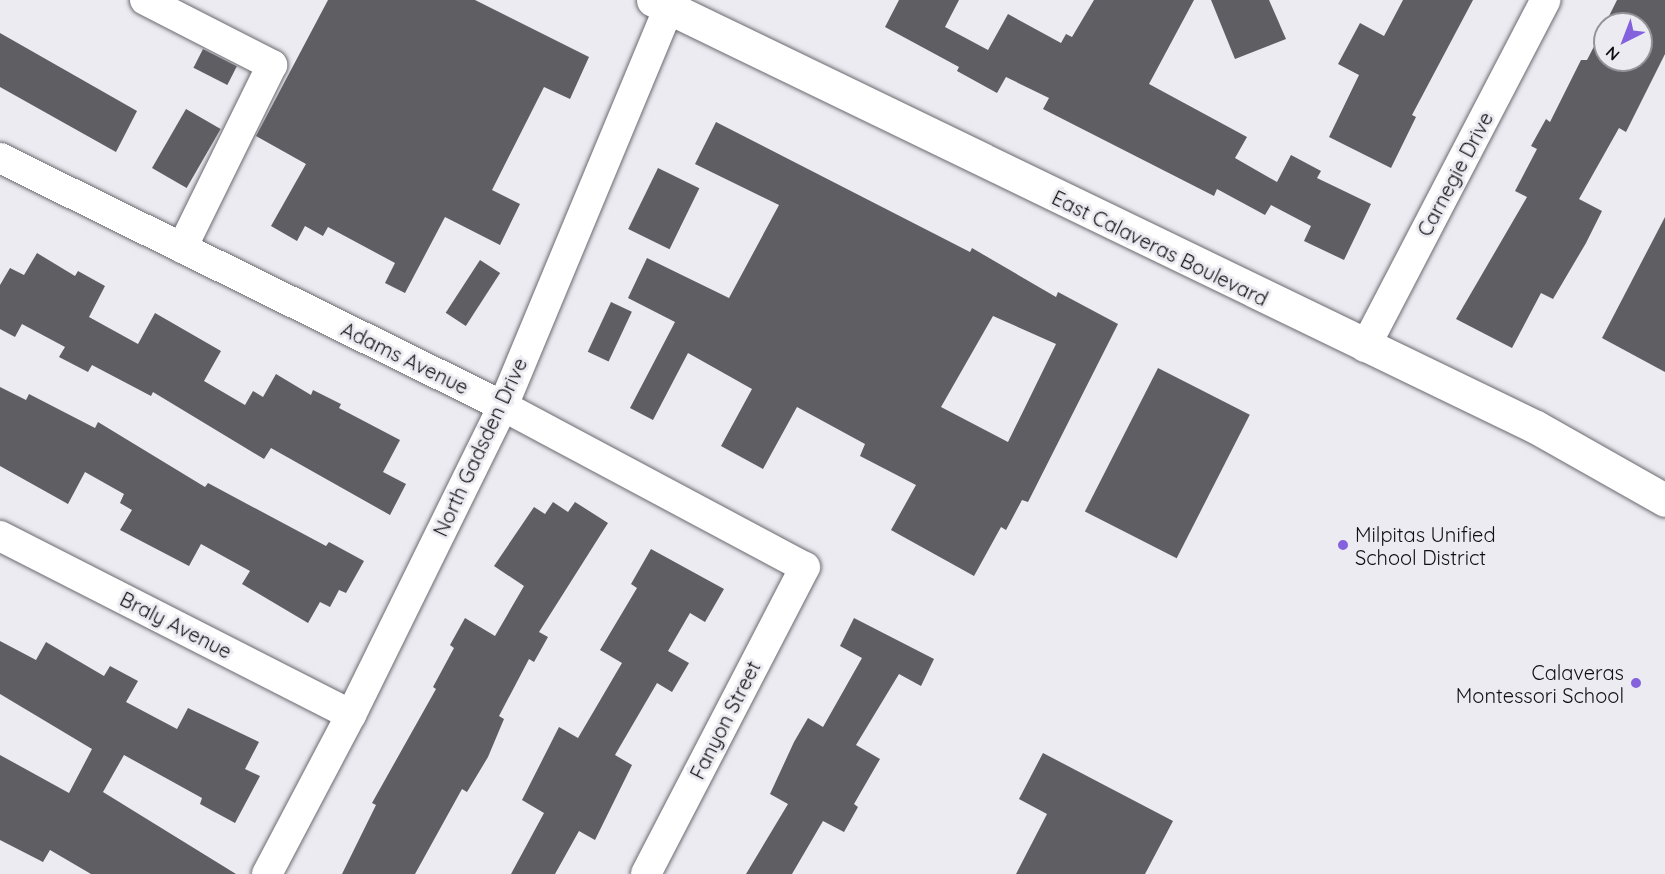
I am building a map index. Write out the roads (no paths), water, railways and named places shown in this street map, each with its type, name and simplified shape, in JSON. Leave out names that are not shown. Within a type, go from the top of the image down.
[{"type":"main road","name":"East Calaveras Boulevard","points":[[664,3],[1365,347],[1536,427],[1665,500]]},
{"type":"street","points":[[145,0],[272,65],[182,248]]},
{"type":"street","name":"Carnegie Drive","points":[[1365,347],[1546,0]]},
{"type":"street","name":"North Gadsden Drive","points":[[267,874],[351,715],[503,406],[664,3]]},
{"type":"street","name":"Adams Avenue","points":[[0,158],[503,406],[805,567]]},
{"type":"street","name":"Braly Avenue","points":[[0,536],[351,715]]},
{"type":"street","name":"Fanyon Street","points":[[646,874],[805,567]]},
{"type":"place","name":"Milpitas Unified School District","points":[[1343,545]]},
{"type":"place","name":"Calaveras Montessori School","points":[[1636,683]]}]
